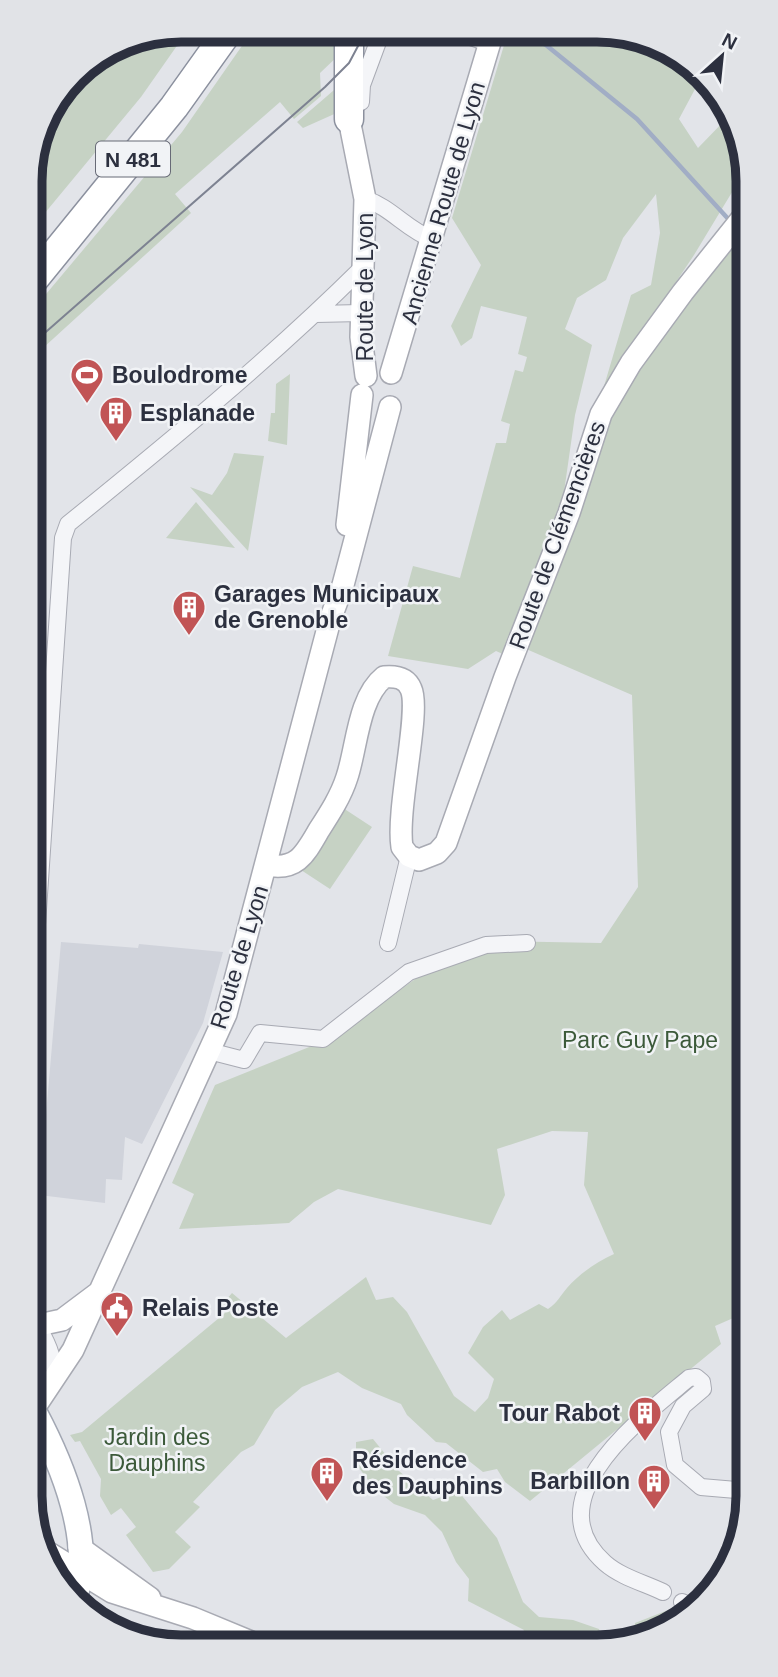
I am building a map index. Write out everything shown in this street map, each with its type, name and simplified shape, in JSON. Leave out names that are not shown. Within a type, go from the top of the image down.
[{"type":"highway","name":"N 481","points":[[42,240],[110,162],[199,42]]},
{"type":"highway","name":"N 481","points":[[42,268],[174,107],[220,42]]},
{"type":"highway","points":[[349,42],[349,119]]},
{"type":"main road","points":[[42,1427],[55,1452],[70,1495],[79,1546],[80,1572],[76,1588]]},
{"type":"street","name":"Route de Lyon","points":[[356,167],[362,85],[378,42]]},
{"type":"street","name":"Ancienne Route de Lyon","points":[[391,373],[490,42]]},
{"type":"street","name":"Route de Lyon","points":[[42,1396],[73,1350],[226,1014],[334,607],[332,584],[348,522],[364,385],[361,269],[365,199],[356,167],[349,119]]},
{"type":"street","name":"Route de Lyon","points":[[365,199],[381,204],[413,232],[432,239]]},
{"type":"street","name":"Route de Clémencières","points":[[409,856],[419,860],[428,859],[446,843],[505,677],[569,513],[601,414],[639,353],[736,226]]},
{"type":"street","points":[[42,850],[63,538],[68,524],[176,436],[316,314],[361,269]]},
{"type":"street","points":[[316,314],[361,313]]},
{"type":"street","points":[[334,607],[343,585],[390,407],[401,390],[391,373],[378,370],[364,385],[373,408],[390,407]]},
{"type":"street","points":[[267,865],[291,866],[304,855],[346,781],[369,696],[375,684],[384,677],[394,676],[410,686],[414,702],[400,826],[402,847],[409,856],[388,943]]},
{"type":"street","points":[[209,1051],[244,1060],[260,1033],[323,1039],[409,972],[486,945],[527,943]]},
{"type":"street","points":[[42,1324],[62,1320],[99,1292]]},
{"type":"street","points":[[42,1339],[54,1362],[55,1379]]},
{"type":"street","points":[[663,1592],[619,1573],[604,1562],[591,1546],[582,1509],[588,1484],[611,1448],[631,1426],[690,1378],[696,1377],[702,1382],[703,1389],[683,1406],[669,1432],[675,1465],[701,1487],[736,1490]]},
{"type":"street","points":[[79,1546],[163,1607]]},
{"type":"street","points":[[57,1558],[112,1592],[163,1607],[233,1635]]},
{"type":"shaded area","points":[[61,942],[138,948],[139,944],[223,952],[203,1023],[142,1144],[125,1137],[122,1180],[106,1179],[105,1203],[42,1195],[42,1160]]},
{"type":"green space","points":[[180,42],[141,97],[42,217],[42,172],[54,125],[82,83],[111,61],[136,49]]},
{"type":"green space","points":[[245,42],[343,42],[341,53],[320,73],[321,96],[294,119],[280,102],[175,194],[191,213],[42,349],[42,299],[182,132]]},
{"type":"green space","points":[[505,42],[615,43],[659,56],[687,75],[687,91],[694,91],[679,119],[698,148],[722,123],[735,163],[736,186],[694,255],[602,393],[631,295],[651,285],[660,233],[656,194],[623,238],[606,280],[577,298],[565,329],[592,345],[575,415],[563,499],[505,655],[496,651],[468,669],[388,656],[413,566],[460,578],[496,443],[506,443],[510,424],[501,421],[515,370],[523,372],[527,357],[518,354],[527,317],[481,306],[472,338],[461,346],[451,326],[481,265],[452,218]]},
{"type":"green space","points":[[341,84],[341,111],[303,128],[297,122]]},
{"type":"green space","points":[[736,228],[736,1317],[715,1326],[721,1344],[530,1501],[505,1482],[497,1469],[483,1472],[446,1443],[436,1442],[407,1415],[401,1404],[362,1388],[338,1372],[302,1387],[275,1410],[254,1445],[241,1452],[193,1502],[200,1507],[175,1532],[191,1547],[169,1569],[153,1572],[126,1535],[136,1527],[121,1508],[111,1515],[100,1496],[101,1479],[80,1441],[75,1442],[70,1435],[82,1432],[225,1313],[220,1307],[232,1293],[286,1338],[366,1277],[376,1300],[393,1297],[407,1312],[454,1396],[475,1412],[488,1398],[494,1379],[468,1353],[483,1327],[502,1310],[510,1320],[539,1304],[548,1309],[583,1273],[614,1254],[584,1185],[588,1132],[552,1131],[497,1149],[505,1195],[491,1225],[338,1189],[314,1202],[289,1223],[179,1229],[194,1194],[172,1183],[215,1085],[334,1037],[460,947],[497,941],[601,943],[638,887],[632,695],[517,645],[601,414]]},
{"type":"green space","points":[[290,374],[287,445],[268,441],[271,413],[275,413],[276,384]]},
{"type":"green space","points":[[234,453],[264,456],[248,551],[190,487],[212,495],[227,473]]},
{"type":"green space","points":[[196,502],[235,548],[166,538]]},
{"type":"green space","points":[[343,808],[372,827],[330,889],[301,870]]},
{"type":"green space","points":[[373,1439],[399,1471],[433,1500],[458,1491],[497,1538],[523,1602],[539,1617],[573,1620],[599,1629],[601,1635],[522,1635],[524,1630],[468,1601],[469,1579],[456,1562],[442,1532],[425,1515],[394,1504],[375,1489],[356,1464],[356,1442]]},
{"type":"green space","points":[[686,1603],[667,1616],[634,1630],[635,1623]]},
{"type":"green space","points":[[114,1618],[121,1618],[152,1631]]},
{"type":"water","points":[[82,83],[54,125],[71,96]]},
{"type":"waterway","points":[[540,42],[637,119],[731,222]]},
{"type":"tram line","points":[[42,335],[325,87],[349,63],[360,42]]},
{"type":"place","name":"Boulodrome","points":[[87,405]]},
{"type":"place","name":"Esplanade","points":[[116,443]]},
{"type":"place","name":"Garages Municipaux de Grenoble","points":[[189,637]]},
{"type":"place","name":"Relais Poste","points":[[117,1338]]},
{"type":"place","name":"Tour Rabot","points":[[645,1443]]},
{"type":"place","name":"Résidence des Dauphins","points":[[327,1503]]},
{"type":"place","name":"Barbillon","points":[[654,1511]]},
{"type":"park label","name":"Parc Guy Pape","points":[[640,1040]]},
{"type":"park label","name":"Jardin des Dauphins","points":[[157,1450]]}]
